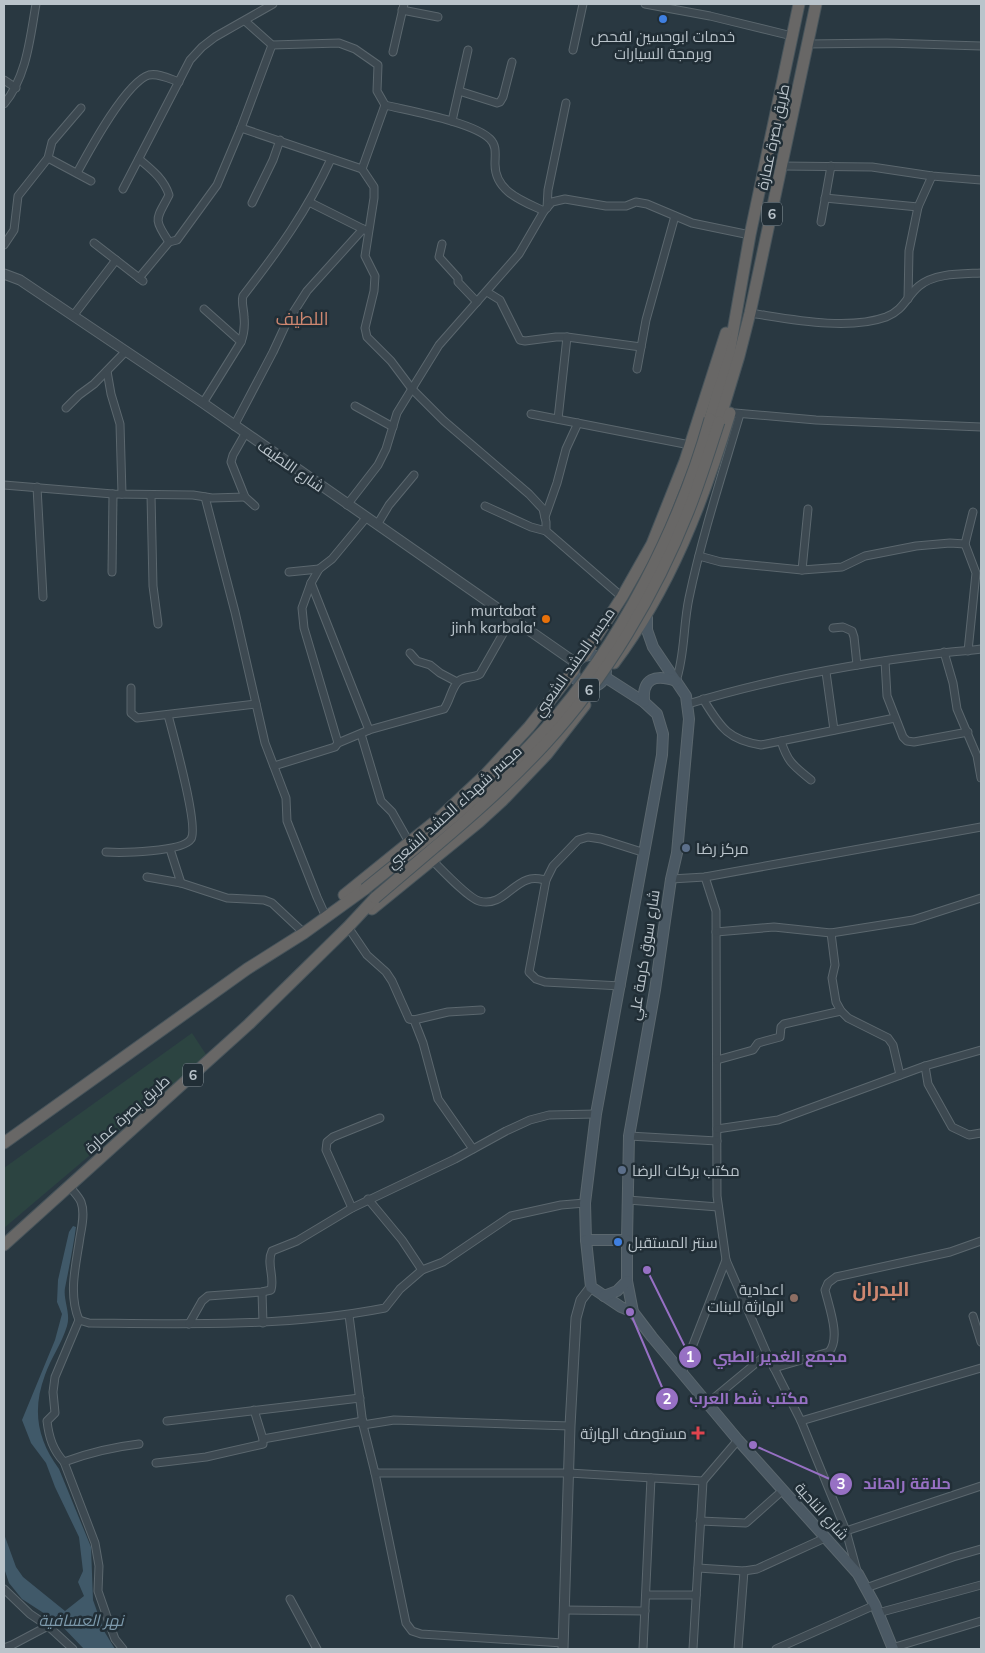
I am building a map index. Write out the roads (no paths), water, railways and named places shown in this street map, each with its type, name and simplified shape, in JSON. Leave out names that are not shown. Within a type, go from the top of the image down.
[{"type":"highway","name":"طريق بصرة عمارة","points":[[715,421],[750,235],[799,4]]},
{"type":"highway","name":"طريق بصرة عمارة","points":[[715,421],[750,313],[816,4]]},
{"type":"highway","points":[[326,917],[333,903],[438,819],[486,774],[529,727],[578,663],[613,612],[652,544],[676,486],[729,324],[737,309]]},
{"type":"highway","points":[[605,674],[638,628],[673,567],[708,484],[735,413],[752,333],[750,313]]},
{"type":"highway","name":"مجسر الحشد الشعبي","points":[[326,917],[365,889],[472,802],[560,712],[625,618],[652,567],[715,421]]},
{"type":"highway","name":"مجسر شهداء الحشد الشعبي","points":[[375,898],[505,786],[548,742],[600,675],[636,619],[675,544],[689,510],[715,421]]},
{"type":"highway","points":[[613,612],[613,617],[618,627],[628,631],[638,628]]},
{"type":"highway","points":[[348,927],[485,817],[547,754],[596,686]]},
{"type":"highway","name":"طريق بصرة عمارة","points":[[4,1245],[249,1024],[375,898]]},
{"type":"highway","name":"6","points":[[4,1143],[247,969],[326,917]]},
{"type":"main road","name":"شارع سوق كرمة علي","points":[[633,1312],[627,1281],[626,1240],[629,1136],[655,990],[671,879],[677,853],[689,720],[686,696],[653,647],[647,630],[647,613]]},
{"type":"main road","points":[[597,656],[602,660],[605,674],[596,686],[589,687],[578,682],[578,663],[597,656]]},
{"type":"main road","name":"شارع سوق كرمة علي","points":[[591,1287],[586,1240],[585,1203],[596,1114],[645,853],[664,734],[656,714],[644,702],[605,674]]},
{"type":"main road","points":[[644,702],[643,694],[646,685],[653,679],[663,677],[676,681]]},
{"type":"main road","points":[[586,1240],[626,1240]]},
{"type":"main road","points":[[604,1296],[617,1292],[627,1281]]},
{"type":"main road","points":[[591,1287],[621,1307],[633,1312]]},
{"type":"main road","name":"شارع الناحية","points":[[633,1312],[738,1440],[858,1574],[876,1609],[892,1648]]},
{"type":"street","points":[[4,104],[16,88],[28,48],[36,4]]},
{"type":"street","points":[[123,190],[190,60],[202,47],[274,4]]},
{"type":"street","points":[[573,50],[583,4]]},
{"type":"street","points":[[645,4],[710,16],[792,36]]},
{"type":"street","points":[[393,52],[403,7],[438,17]]},
{"type":"street","points":[[245,21],[272,45],[339,42],[355,49],[378,66],[378,91],[385,105],[362,169]]},
{"type":"street","points":[[807,44],[981,46]]},
{"type":"street","points":[[94,243],[141,280],[169,242],[176,240],[217,185],[272,45]]},
{"type":"street","points":[[452,121],[468,50]]},
{"type":"street","points":[[459,92],[497,103],[500,102],[512,62]]},
{"type":"street","points":[[77,173],[108,120],[127,94],[142,79],[150,75],[158,75],[179,82]]},
{"type":"street","points":[[4,80],[16,88]]},
{"type":"street","points":[[545,210],[566,102]]},
{"type":"street","points":[[385,105],[452,121],[483,134],[491,140],[496,149],[495,167],[500,184],[507,192],[545,210]]},
{"type":"street","points":[[4,245],[14,230],[18,196],[48,158],[52,142],[81,108]]},
{"type":"street","points":[[241,128],[362,169],[374,187],[374,198],[366,230],[365,256],[375,276],[374,291],[365,328],[367,337],[391,361],[412,388],[457,433],[529,494],[543,510],[546,532]]},
{"type":"street","points":[[252,203],[273,160],[280,140]]},
{"type":"street","points":[[48,158],[91,181]]},
{"type":"street","points":[[139,159],[157,174],[168,189],[169,195],[158,214],[158,224],[169,242]]},
{"type":"street","points":[[204,404],[241,342],[244,333],[244,316],[241,302],[243,296],[283,244],[309,202],[331,159]]},
{"type":"street","points":[[782,166],[872,167],[932,176],[981,180]]},
{"type":"street","points":[[821,222],[831,166]]},
{"type":"street","points":[[908,300],[909,251],[918,207],[932,176]]},
{"type":"street","points":[[826,198],[918,207]]},
{"type":"street","points":[[347,505],[378,465],[386,449],[397,413],[439,345],[519,254],[545,210],[552,202],[565,199],[606,206],[626,206],[636,202],[647,204],[692,222],[750,235]]},
{"type":"street","points":[[309,202],[366,230]]},
{"type":"street","points":[[637,369],[646,320],[675,216]]},
{"type":"street","points":[[234,426],[274,352],[286,324],[307,291],[366,230]]},
{"type":"street","points":[[442,244],[439,257],[458,278],[458,282],[478,302]]},
{"type":"street","points":[[73,316],[116,260]]},
{"type":"street","points":[[750,313],[819,324],[866,322],[886,317],[900,309],[919,286],[940,276],[981,273]]},
{"type":"street","name":"شارع اللطيف","points":[[4,274],[20,280],[126,351],[578,663]]},
{"type":"street","points":[[487,292],[500,300],[520,340],[567,337],[641,347]]},
{"type":"street","points":[[204,309],[241,342]]},
{"type":"street","points":[[558,419],[567,337]]},
{"type":"street","points":[[66,408],[126,351]]},
{"type":"street","points":[[107,371],[111,394],[120,424],[122,494]]},
{"type":"street","points":[[355,406],[393,427]]},
{"type":"street","points":[[676,681],[681,666],[687,607],[735,413],[816,420],[981,427]]},
{"type":"street","points":[[532,414],[690,445]]},
{"type":"street","points":[[545,517],[558,482],[566,449],[578,423]]},
{"type":"street","points":[[245,434],[232,455],[231,462],[245,497],[255,506]]},
{"type":"street","points":[[377,525],[390,504],[414,474]]},
{"type":"street","points":[[4,485],[113,494],[245,497]]},
{"type":"street","points":[[37,488],[43,597]]},
{"type":"street","points":[[112,572],[113,494]]},
{"type":"street","points":[[151,494],[153,586],[158,624]]},
{"type":"street","points":[[205,497],[235,612],[265,743],[286,798],[287,821],[326,917]]},
{"type":"street","points":[[485,506],[531,528],[546,532],[622,597]]},
{"type":"street","points":[[802,570],[808,509]]},
{"type":"street","points":[[968,651],[976,573],[965,544],[973,512]]},
{"type":"street","points":[[338,743],[304,628],[302,608],[310,584],[319,569],[332,559],[366,518]]},
{"type":"street","points":[[699,556],[721,562],[802,570],[842,567],[865,556],[916,546],[950,543],[965,544]]},
{"type":"street","points":[[289,572],[319,569]]},
{"type":"street","points":[[310,584],[369,730]]},
{"type":"street","points":[[274,766],[335,747],[338,743],[369,730],[444,709],[457,682],[463,678],[476,677],[480,674],[512,618]]},
{"type":"street","points":[[834,628],[843,627],[852,631],[857,665]]},
{"type":"street","points":[[688,704],[730,691],[857,665],[944,652],[981,649]]},
{"type":"street","points":[[944,652],[953,683],[957,709],[979,756],[981,778]]},
{"type":"street","points":[[410,653],[417,661],[430,665],[457,682]]},
{"type":"street","points":[[885,661],[887,696],[903,737],[907,741],[914,742],[968,732]]},
{"type":"street","points":[[826,672],[834,730]]},
{"type":"street","points":[[131,688],[131,713],[137,718],[256,704]]},
{"type":"street","points":[[703,699],[720,727],[743,742],[761,745],[895,718]]},
{"type":"street","points":[[106,852],[123,853],[170,849],[186,843],[191,838],[193,833],[189,802],[168,715]]},
{"type":"street","points":[[361,734],[381,801],[392,812],[409,842]]},
{"type":"street","points":[[781,741],[785,756],[792,765],[811,780]]},
{"type":"street","points":[[671,879],[705,877],[981,827]]},
{"type":"street","points":[[621,986],[545,982],[536,979],[529,972],[546,880],[553,866],[578,840],[588,838],[601,839],[645,853]]},
{"type":"street","points":[[170,849],[181,883]]},
{"type":"street","points":[[432,860],[478,901],[490,902],[500,899],[527,880],[537,878],[546,880]]},
{"type":"street","points":[[148,876],[181,883],[227,898],[264,900],[272,903],[304,933]]},
{"type":"street","points":[[705,877],[716,911],[717,1196],[726,1260],[767,1354],[801,1421],[846,1531],[858,1574]]},
{"type":"street","points":[[716,932],[774,927],[831,933],[913,920],[981,898]]},
{"type":"street","points":[[348,927],[367,955],[386,972],[392,981],[408,1019],[414,1020],[448,1012],[481,1010]]},
{"type":"street","points":[[831,933],[835,965],[832,978],[836,1002],[848,1018],[888,1038],[893,1045],[900,1075]]},
{"type":"street","points":[[717,1060],[753,1050],[758,1043],[780,1037],[781,1027],[784,1024],[841,1010]]},
{"type":"street","points":[[414,1020],[423,1043],[438,1099],[473,1149]]},
{"type":"street","points":[[717,1129],[778,1120],[925,1066],[981,1050]]},
{"type":"street","points":[[925,1066],[928,1084],[952,1127],[969,1135],[981,1133]]},
{"type":"street","points":[[189,1324],[202,1301],[208,1296],[271,1290],[273,1284],[269,1256],[272,1251],[297,1241],[368,1199],[530,1120],[549,1115],[596,1114]]},
{"type":"street","points":[[352,1208],[326,1150],[327,1142],[333,1137],[380,1118]]},
{"type":"street","points":[[629,1136],[717,1141]]},
{"type":"street","points":[[70,1186],[81,1202],[83,1213],[72,1286],[74,1308],[78,1320],[55,1377],[52,1392],[55,1413],[47,1421],[50,1439],[57,1454],[64,1462],[95,1543],[98,1566],[98,1591],[115,1639],[123,1649]]},
{"type":"street","points":[[368,1199],[402,1240],[422,1270]]},
{"type":"street","points":[[628,1200],[718,1207]]},
{"type":"street","points":[[78,1320],[89,1324],[263,1323],[349,1315],[385,1308],[400,1289],[422,1270],[443,1262],[511,1216],[585,1203]]},
{"type":"street","points":[[774,1368],[829,1352],[833,1347],[835,1338],[825,1290],[828,1283],[836,1277],[950,1252],[981,1241]]},
{"type":"street","points":[[682,1372],[726,1260]]},
{"type":"street","points":[[349,1315],[363,1423],[406,1622],[412,1631],[421,1634],[563,1646],[570,1426],[576,1318],[581,1300],[591,1287]]},
{"type":"street","points":[[262,1292],[263,1323]]},
{"type":"street","points":[[972,1316],[981,1342]]},
{"type":"street","points":[[708,1403],[767,1354]]},
{"type":"street","points":[[801,1421],[981,1368]]},
{"type":"street","points":[[168,1422],[360,1398]]},
{"type":"street","points":[[156,1463],[206,1457],[263,1444],[254,1410]]},
{"type":"street","points":[[263,1439],[394,1420],[570,1426]]},
{"type":"street","points":[[693,1649],[703,1480],[738,1440]]},
{"type":"street","points":[[64,1462],[116,1447],[139,1444]]},
{"type":"street","points":[[375,1473],[569,1473],[703,1480]]},
{"type":"street","points":[[643,1649],[651,1478]]},
{"type":"street","points":[[846,1531],[981,1486]]},
{"type":"street","points":[[700,1521],[746,1523],[783,1490]]},
{"type":"street","points":[[698,1568],[744,1571],[757,1569],[825,1538]]},
{"type":"street","points":[[866,1588],[981,1549]]},
{"type":"street","points":[[738,1649],[744,1571]]},
{"type":"street","points":[[776,1649],[876,1609],[981,1585]]},
{"type":"street","points":[[4,1589],[30,1614],[48,1626],[73,1649]]},
{"type":"street","points":[[646,1595],[696,1595]]},
{"type":"street","points":[[290,1599],[317,1649]]},
{"type":"street","points":[[564,1610],[645,1612]]},
{"type":"street","points":[[892,1648],[981,1622]]},
{"type":"street","points":[[4,1648],[48,1626]]},
{"type":"water","name":"نهر العسافية","points":[[73,1226],[76,1227],[65,1288],[68,1321],[65,1332],[47,1369],[41,1388],[38,1412],[39,1424],[46,1447],[59,1469],[91,1547],[93,1600],[104,1631],[115,1649],[84,1649],[59,1623],[22,1599],[9,1583],[4,1568],[4,1534],[16,1567],[23,1577],[65,1611],[84,1596],[78,1582],[83,1571],[79,1537],[55,1487],[46,1463],[31,1443],[22,1420],[55,1340],[62,1314],[57,1302],[58,1280],[69,1232]]},
{"type":"place","name":"خدمات ابوحسين لفحص وبرمجة السيارات","points":[[663,19]]},
{"type":"place","name":"murtabat jinh karbala'","points":[[546,619]]},
{"type":"place","name":"مركز رضا","points":[[686,848]]},
{"type":"place","name":"مكتب بركات الرضا","points":[[622,1170]]},
{"type":"place","name":"سنتر المستقبل","points":[[618,1242]]},
{"type":"place","name":"مجمع الغدير الطبي","points":[[647,1270]]},
{"type":"place","name":"اعدادية الهارثة للبنات","points":[[794,1298]]},
{"type":"place","name":"مكتب شط العرب","points":[[630,1312]]},
{"type":"place","name":"مستوصف الهارثة","points":[[698,1433]]},
{"type":"place","name":"حلاقة راهاند","points":[[753,1445]]},
{"type":"district","name":"اللطيف","points":[[302,318]]},
{"type":"district","name":"البدران","points":[[881,1288]]}]
